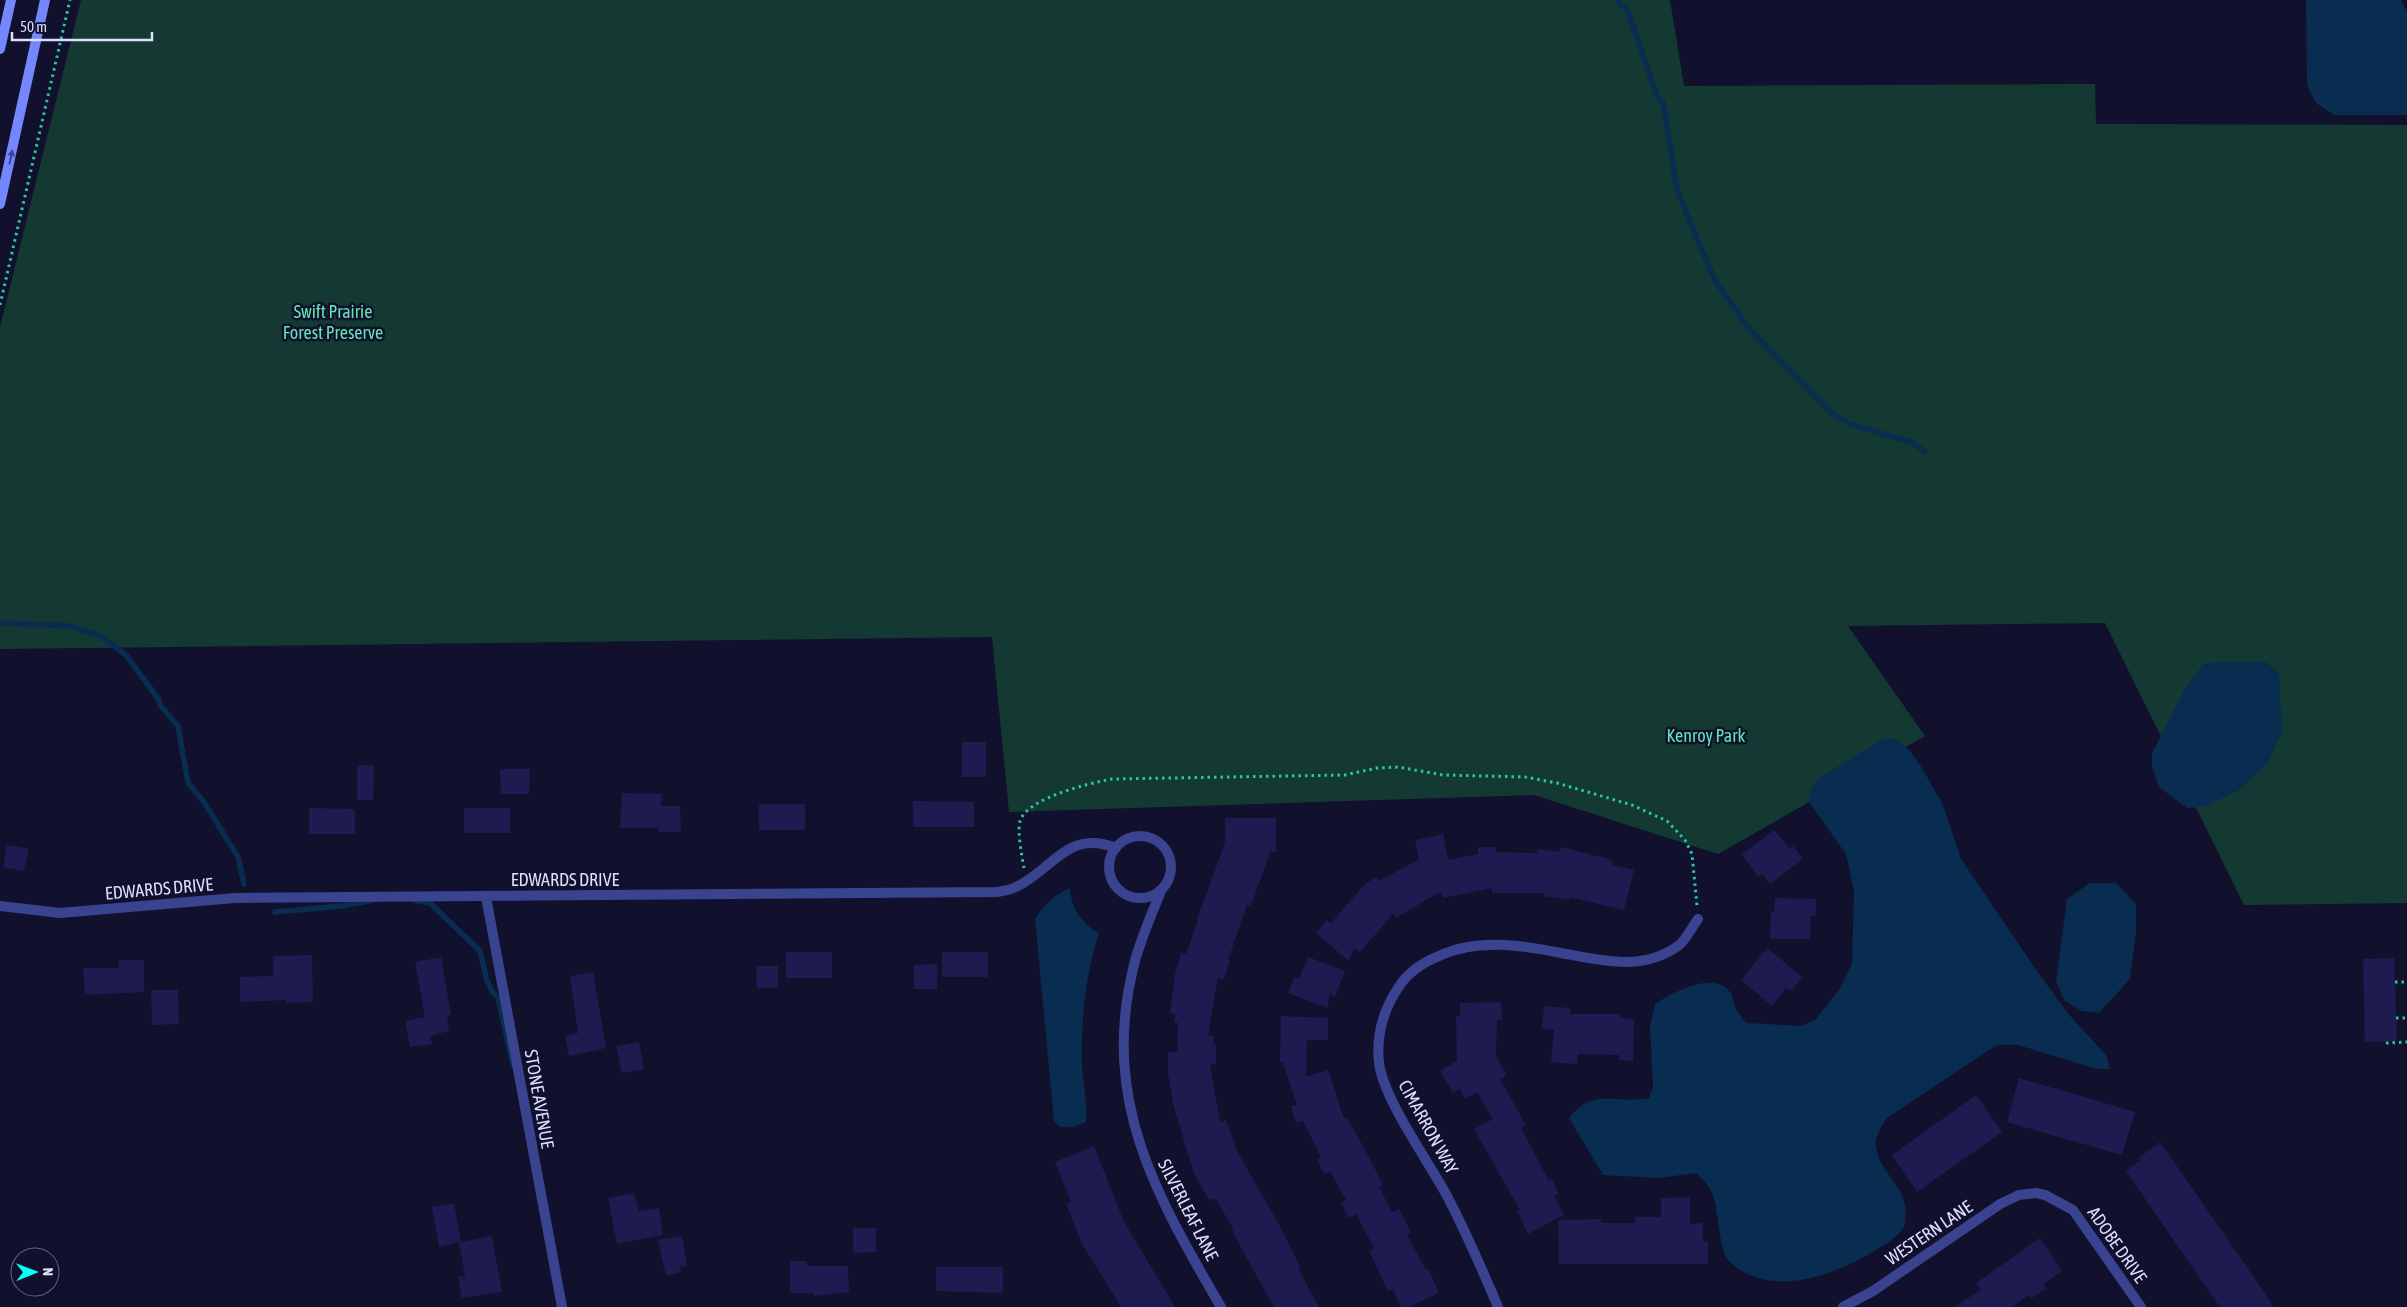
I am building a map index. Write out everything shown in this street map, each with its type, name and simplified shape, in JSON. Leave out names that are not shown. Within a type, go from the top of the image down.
[{"type":"main road","points":[[0,49],[11,0]]},
{"type":"main road","points":[[0,204],[45,0]]},
{"type":"street","name":"SILVERLEAF LANE","points":[[1116,848],[1129,838],[1141,836],[1153,839],[1163,846],[1169,857],[1171,869],[1168,881],[1161,890],[1133,969],[1127,1004],[1124,1058],[1135,1129],[1145,1162],[1171,1219],[1221,1307]]},
{"type":"street","name":"EDWARDS DRIVE","points":[[0,906],[23,910],[69,913],[235,898],[997,892],[1016,888],[1069,848],[1088,842],[1103,843],[1116,848]]},
{"type":"street","points":[[1116,848],[1112,854],[1109,866],[1111,878],[1117,888],[1127,896],[1139,898],[1150,897],[1161,890]]},
{"type":"street","name":"STONE AVENUE","points":[[486,897],[562,1307]]},
{"type":"street","name":"CIMARRON WAY","points":[[1498,1307],[1446,1195],[1391,1098],[1382,1076],[1378,1046],[1380,1030],[1393,997],[1402,983],[1415,970],[1447,952],[1465,947],[1487,945],[1528,947],[1600,962],[1634,961],[1655,956],[1678,945],[1698,919]]},
{"type":"street","name":"WESTERN LANE","points":[[1842,1307],[1873,1291],[2000,1204],[2019,1195],[2036,1193]]},
{"type":"street","name":"ADOBE DRIVE","points":[[2036,1193],[2045,1195],[2074,1210],[2141,1307]]},
{"type":"path","points":[[0,305],[70,0]]},
{"type":"path","points":[[1023,864],[1020,822],[1028,808],[1086,784],[1112,779],[1345,775],[1377,768],[1398,767],[1443,775],[1525,777],[1557,782],[1632,805],[1667,821],[1686,840],[1692,854],[1698,919]]},
{"type":"path","points":[[2395,982],[2407,982]]},
{"type":"path","points":[[2396,1018],[2407,1018]]},
{"type":"path","points":[[2386,1043],[2407,1042]]},
{"type":"green space","name":"Swift Prairie Forest Preserve","points":[[81,0],[1670,0],[1684,86],[2095,84],[2096,124],[2407,125],[2407,903],[2244,905],[2105,623],[1848,626],[1925,736],[1718,854],[1534,795],[1009,812],[992,637],[0,649],[0,327]]},
{"type":"water","points":[[2306,0],[2401,0],[2407,12],[2407,115],[2334,115],[2316,103],[2307,85]]},
{"type":"water","points":[[2266,662],[2279,674],[2282,732],[2267,764],[2236,792],[2202,807],[2187,808],[2159,787],[2152,766],[2152,753],[2185,689],[2204,663]]},
{"type":"water","points":[[1883,739],[1896,739],[1910,751],[1922,768],[1943,805],[1961,859],[2039,974],[2071,1017],[2106,1055],[2110,1069],[2097,1069],[2018,1045],[1997,1045],[1887,1118],[1879,1132],[1876,1139],[1878,1156],[1899,1190],[1906,1210],[1904,1226],[1899,1234],[1863,1258],[1825,1274],[1805,1279],[1766,1280],[1748,1274],[1731,1263],[1726,1257],[1713,1195],[1708,1185],[1696,1173],[1659,1178],[1603,1175],[1569,1118],[1579,1108],[1597,1099],[1637,1100],[1649,1098],[1653,1086],[1650,1027],[1655,1004],[1672,994],[1692,986],[1714,983],[1723,986],[1731,993],[1736,1009],[1746,1023],[1801,1026],[1815,1020],[1839,990],[1852,964],[1854,891],[1846,854],[1809,802],[1810,791],[1816,780]]},
{"type":"water","points":[[2090,883],[2116,883],[2136,904],[2136,932],[2130,979],[2099,1013],[2082,1011],[2065,1001],[2056,982],[2067,899]]},
{"type":"water","points":[[1070,888],[1078,915],[1087,925],[1099,933],[1094,948],[1085,995],[1082,1027],[1082,1068],[1086,1122],[1073,1127],[1060,1127],[1054,1121],[1035,919],[1050,900]]},
{"type":"building","points":[[962,742],[986,742],[986,777],[962,777]]},
{"type":"building","points":[[357,765],[374,765],[373,800],[357,800]]},
{"type":"building","points":[[500,769],[530,769],[529,794],[501,794]]},
{"type":"building","points":[[622,793],[662,794],[661,806],[680,806],[681,832],[659,832],[658,828],[620,828]]},
{"type":"building","points":[[913,801],[974,802],[974,827],[913,827]]},
{"type":"building","points":[[759,804],[805,804],[805,830],[759,830]]},
{"type":"building","points":[[309,808],[355,809],[355,834],[309,834]]},
{"type":"building","points":[[464,808],[510,808],[510,833],[464,833]]},
{"type":"building","points":[[1225,818],[1276,818],[1276,852],[1270,852],[1251,906],[1247,904],[1228,960],[1230,960],[1224,980],[1218,978],[1208,1036],[1214,1036],[1213,1044],[1216,1044],[1216,1064],[1210,1065],[1220,1122],[1226,1120],[1238,1153],[1281,1228],[1300,1267],[1298,1268],[1319,1307],[1274,1307],[1215,1198],[1210,1201],[1195,1176],[1174,1108],[1168,1073],[1168,1052],[1177,1052],[1178,1023],[1174,1022],[1175,1014],[1170,1013],[1175,974],[1181,953],[1186,954],[1225,843]]},
{"type":"building","points":[[1774,830],[1789,848],[1793,846],[1803,859],[1770,884],[1762,874],[1758,877],[1742,854]]},
{"type":"building","points":[[1443,834],[1448,860],[1478,854],[1478,847],[1496,847],[1496,852],[1537,853],[1538,849],[1559,852],[1560,847],[1613,860],[1612,865],[1634,870],[1624,910],[1570,897],[1570,900],[1544,896],[1544,893],[1492,893],[1492,888],[1443,898],[1441,891],[1396,918],[1393,914],[1360,952],[1354,948],[1349,961],[1316,933],[1327,920],[1331,923],[1364,885],[1376,877],[1379,881],[1419,859],[1415,840]]},
{"type":"building","points":[[7,845],[29,849],[24,871],[3,867]]},
{"type":"building","points":[[1775,898],[1816,899],[1816,916],[1811,916],[1810,939],[1770,939],[1771,912],[1774,912]]},
{"type":"building","points":[[1767,948],[1802,977],[1791,991],[1786,988],[1772,1006],[1741,980]]},
{"type":"building","points":[[786,952],[832,952],[832,978],[786,978]]},
{"type":"building","points":[[942,952],[988,952],[988,977],[942,977]]},
{"type":"building","points":[[312,955],[313,1002],[286,1003],[286,1000],[240,1002],[240,977],[273,976],[273,956]]},
{"type":"building","points":[[441,957],[451,1015],[447,1015],[449,1031],[430,1036],[432,1044],[410,1047],[405,1021],[425,1017],[415,962]]},
{"type":"building","points":[[1308,957],[1345,971],[1335,997],[1329,994],[1328,1008],[1288,993],[1294,977],[1299,979]]},
{"type":"building","points":[[2394,958],[2397,1041],[2365,1042],[2363,959]]},
{"type":"building","points":[[119,960],[144,960],[144,992],[85,995],[83,968],[119,968]]},
{"type":"building","points":[[937,964],[937,989],[914,989],[914,965]]},
{"type":"building","points":[[756,966],[778,966],[778,988],[757,988]]},
{"type":"building","points":[[593,972],[606,1048],[569,1056],[565,1036],[578,1033],[570,976]]},
{"type":"building","points":[[151,990],[178,990],[179,1024],[152,1025]]},
{"type":"building","points":[[1501,1002],[1502,1020],[1497,1020],[1496,1056],[1507,1075],[1500,1079],[1526,1125],[1521,1128],[1549,1181],[1552,1179],[1559,1194],[1554,1196],[1564,1215],[1528,1234],[1517,1211],[1520,1210],[1474,1129],[1493,1119],[1477,1092],[1465,1099],[1460,1089],[1453,1093],[1440,1071],[1457,1061],[1456,1016],[1460,1016],[1460,1003]]},
{"type":"building","points":[[1544,1006],[1570,1008],[1570,1014],[1620,1014],[1620,1018],[1634,1019],[1633,1061],[1619,1060],[1619,1055],[1578,1054],[1577,1064],[1551,1062],[1554,1030],[1542,1029]]},
{"type":"building","points":[[1281,1016],[1328,1018],[1328,1040],[1307,1040],[1306,1077],[1328,1070],[1344,1119],[1347,1117],[1371,1161],[1383,1185],[1379,1187],[1392,1212],[1399,1209],[1411,1232],[1407,1235],[1426,1270],[1428,1269],[1439,1293],[1409,1307],[1401,1307],[1393,1289],[1388,1291],[1369,1251],[1374,1248],[1356,1214],[1348,1218],[1341,1203],[1346,1200],[1330,1171],[1324,1174],[1317,1159],[1321,1157],[1303,1121],[1296,1123],[1291,1106],[1297,1105],[1283,1062],[1280,1062]]},
{"type":"building","points":[[639,1042],[644,1069],[622,1073],[616,1046]]},
{"type":"building","points":[[2019,1078],[2135,1112],[2122,1155],[2007,1122]]},
{"type":"building","points":[[1976,1095],[2002,1132],[1917,1192],[1892,1155]]},
{"type":"building","points":[[2160,1142],[2274,1307],[2220,1307],[2190,1264],[2126,1171],[2141,1160],[2137,1159]]},
{"type":"building","points":[[1094,1146],[1124,1222],[1175,1307],[1121,1307],[1082,1244],[1066,1204],[1071,1202],[1055,1162]]},
{"type":"building","points":[[634,1193],[639,1211],[659,1208],[663,1235],[617,1244],[608,1198]]},
{"type":"building","points":[[1690,1197],[1690,1224],[1703,1223],[1703,1241],[1708,1241],[1708,1264],[1559,1264],[1558,1220],[1601,1219],[1601,1223],[1635,1223],[1635,1217],[1661,1217],[1661,1198]]},
{"type":"building","points":[[454,1203],[461,1242],[492,1236],[502,1292],[462,1298],[458,1277],[465,1276],[459,1242],[439,1247],[432,1207]]},
{"type":"building","points":[[853,1228],[876,1228],[876,1252],[853,1253]]},
{"type":"building","points":[[682,1236],[687,1266],[680,1267],[681,1272],[666,1276],[658,1240]]},
{"type":"building","points":[[2040,1238],[2062,1271],[2043,1284],[2046,1288],[2032,1298],[2029,1295],[2012,1307],[1955,1307],[1981,1289],[1976,1283]]},
{"type":"building","points":[[790,1261],[807,1261],[807,1266],[848,1266],[849,1292],[814,1296],[813,1293],[790,1293]]},
{"type":"building","points":[[936,1267],[1003,1267],[1003,1293],[936,1291]]},
{"type":"waterway","points":[[1617,0],[1628,11],[1657,96],[1663,102],[1677,189],[1716,282],[1751,331],[1833,414],[1850,424],[1910,442],[1925,451]]},
{"type":"waterway","points":[[0,623],[70,626],[101,636],[126,655],[159,700],[160,705],[178,726],[188,783],[204,802],[238,857],[244,884]]},
{"type":"waterway","points":[[414,900],[430,903],[480,951],[487,981],[498,998],[513,1065]]},
{"type":"waterway","points":[[275,912],[341,906],[370,901]]},
{"type":"park label","name":"Kenroy Park","points":[[1706,736]]}]
